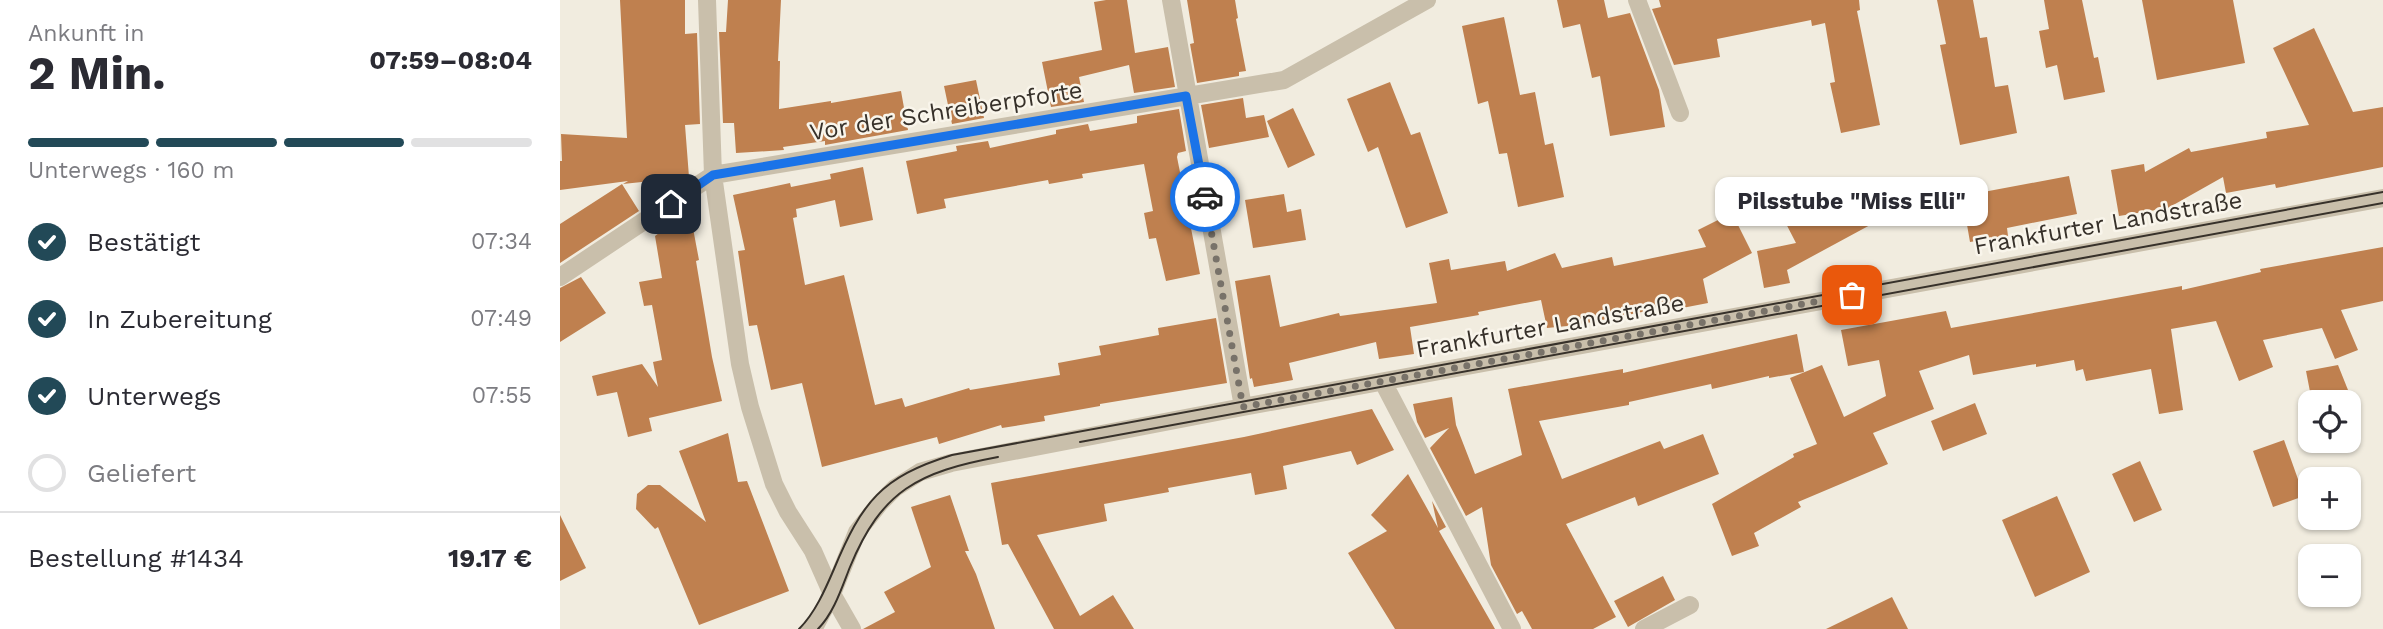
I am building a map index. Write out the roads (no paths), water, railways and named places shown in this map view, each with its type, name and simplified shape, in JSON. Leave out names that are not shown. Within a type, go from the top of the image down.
[{"type":"street","points":[[707,0],[713,175],[740,364],[761,448],[779,494],[852,629]]},
{"type":"street","points":[[1171,0],[1243,407]]},
{"type":"street","name":"Vor der Schreiberpforte","points":[[713,175],[1284,80],[1427,0]]},
{"type":"street","points":[[1637,0],[1680,113]]},
{"type":"street","points":[[560,277],[713,175]]},
{"type":"street","name":"Frankfurter Landstraße","points":[[810,629],[816,624],[832,594],[857,532],[895,488],[920,472],[978,456],[2383,198]]},
{"type":"street","points":[[1383,382],[1512,629]]},
{"type":"street","points":[[1644,629],[1690,605]]},
{"type":"tram line","points":[[799,629],[819,601],[854,526],[877,495],[908,473],[952,455],[2383,192]]},
{"type":"tram line","points":[[1080,442],[2383,203]]},
{"type":"tram line","points":[[818,629],[833,608],[862,541],[875,519],[890,502],[924,478],[998,457]]},
{"type":"place","name":"Pilsstube \"Miss Elli\"","points":[[1852,295]]}]
